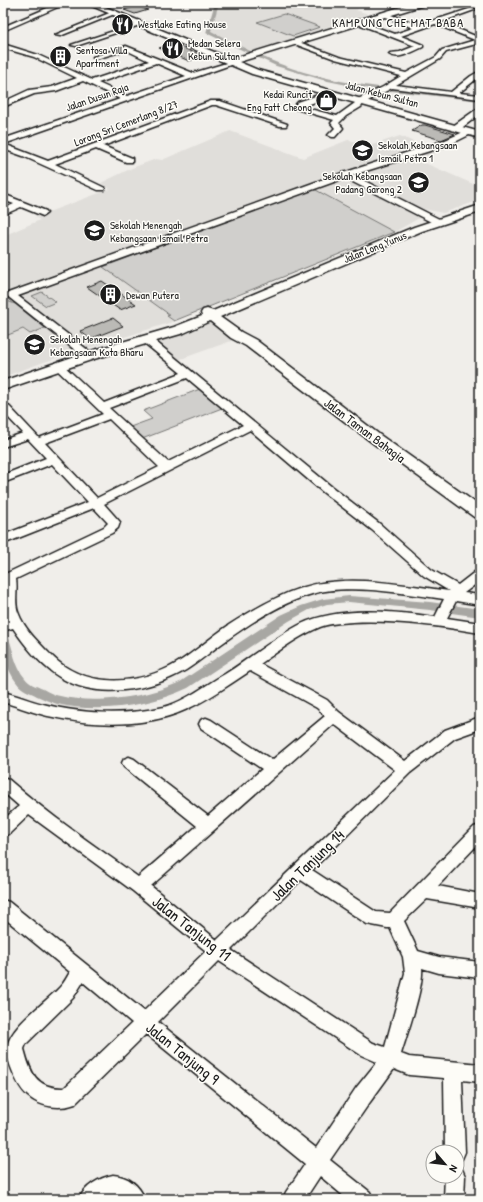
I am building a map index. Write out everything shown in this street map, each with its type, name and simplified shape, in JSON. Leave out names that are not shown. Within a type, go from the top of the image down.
[{"type":"main road","name":"Jalan Kebun Sultan","points":[[89,3],[200,49],[276,78],[477,132]]},
{"type":"main road","points":[[231,61],[254,56],[294,42],[421,3]]},
{"type":"main road","name":"Jalan Kebun Sultan","points":[[231,61],[254,56],[276,78]]},
{"type":"main road","name":"Jalan Long Yunus","points":[[3,386],[89,356],[179,330],[213,313],[252,300],[272,290],[438,222],[480,208]]},
{"type":"main road","name":"Jalan Taman Bahagia","points":[[213,313],[236,335],[251,343],[375,438],[480,514]]},
{"type":"street","points":[[3,29],[64,3]]},
{"type":"street","points":[[395,36],[474,9]]},
{"type":"street","points":[[58,35],[109,11]]},
{"type":"street","points":[[383,14],[418,27]]},
{"type":"street","points":[[358,22],[420,46],[401,54],[392,54]]},
{"type":"street","points":[[435,22],[480,40]]},
{"type":"street","points":[[74,45],[140,24]]},
{"type":"street","points":[[332,135],[339,128],[335,123],[338,119],[361,101],[438,58],[444,51],[480,40]]},
{"type":"street","points":[[294,42],[337,58],[407,75]]},
{"type":"street","points":[[3,46],[36,56],[126,99]]},
{"type":"street","points":[[96,57],[126,48],[156,61],[196,75]]},
{"type":"street","points":[[414,49],[438,58]]},
{"type":"street","points":[[91,83],[156,61]]},
{"type":"street","name":"Jalan Dusun Raja","points":[[3,142],[196,75],[231,61]]},
{"type":"street","points":[[453,94],[480,73]]},
{"type":"street","points":[[3,105],[32,92],[53,89],[82,79]]},
{"type":"street","points":[[388,87],[480,98]]},
{"type":"street","points":[[330,93],[301,104],[297,108],[338,119]]},
{"type":"street","name":"Lorong Sri Cemerlang 8/27","points":[[48,164],[213,102],[284,124]]},
{"type":"street","points":[[458,126],[480,111]]},
{"type":"street","points":[[89,356],[11,295],[346,175],[477,132]]},
{"type":"street","points":[[3,146],[101,188]]},
{"type":"street","points":[[96,146],[129,160]]},
{"type":"street","points":[[346,175],[438,222]]},
{"type":"street","points":[[3,197],[43,214]]},
{"type":"street","points":[[3,212],[21,204]]},
{"type":"street","points":[[146,339],[328,490],[376,527],[428,573],[448,606]]},
{"type":"street","points":[[58,366],[166,467]]},
{"type":"street","points":[[3,444],[34,438],[106,411],[189,374]]},
{"type":"street","points":[[3,406],[113,520],[114,525],[111,528],[6,579],[11,583],[8,599],[9,608],[16,623],[30,642],[51,665],[69,676],[86,683],[109,685],[132,684],[155,678],[176,669],[239,625],[287,599],[306,591],[324,587],[343,586],[411,590],[448,606],[480,628]]},
{"type":"street","points":[[3,540],[96,503],[251,425]]},
{"type":"street","points":[[3,479],[54,459]]},
{"type":"street","points":[[448,606],[480,574]]},
{"type":"street","points":[[3,697],[41,709],[62,713],[100,717],[150,715],[182,706],[250,665],[280,643],[308,626],[327,619],[361,617],[448,606],[480,600]]},
{"type":"street","points":[[3,626],[16,623]]},
{"type":"street","points":[[250,665],[322,704],[334,716],[405,769]]},
{"type":"street","points":[[139,886],[209,826],[272,768],[334,716]]},
{"type":"street","name":"Jalan Tanjung 14","points":[[81,970],[68,992],[20,1038],[15,1048],[22,1073],[30,1086],[42,1095],[56,1098],[68,1097],[405,769],[450,734],[480,723]]},
{"type":"street","points":[[206,724],[272,768]]},
{"type":"street","points":[[129,763],[209,826]]},
{"type":"street","name":"Jalan Tanjung 11","points":[[3,782],[29,806],[139,886],[218,951],[367,1049],[410,1066],[480,1073]]},
{"type":"street","points":[[3,829],[29,806]]},
{"type":"street","points":[[300,871],[372,919],[388,922],[395,919],[424,891],[480,832]]},
{"type":"street","points":[[424,891],[480,901]]},
{"type":"street","name":"Jalan Tanjung 9","points":[[3,907],[363,1199]]},
{"type":"street","points":[[293,1199],[363,1095],[390,1058],[414,973],[412,957],[395,919]]},
{"type":"street","points":[[412,957],[454,967],[480,970]]},
{"type":"street","points":[[453,1070],[455,1144]]},
{"type":"street","points":[[89,1199],[100,1189],[118,1184],[126,1187],[136,1199]]},
{"type":"street","points":[[454,1199],[455,1184]]},
{"type":"shaded area","points":[[219,3],[367,3],[356,10],[368,14],[252,52],[210,32]]},
{"type":"shaded area","points":[[284,14],[320,27],[293,36],[257,22]]},
{"type":"shaded area","points":[[230,131],[303,158],[348,140],[372,145],[400,136],[437,152],[418,160],[480,187],[480,200],[443,213],[419,208],[411,212],[421,217],[389,235],[169,323],[44,362],[3,377],[3,236],[40,220],[35,217],[110,189],[101,183],[132,168],[156,159],[162,160]]},
{"type":"shaded area","points":[[314,189],[394,232],[174,321],[167,316],[170,315],[103,267]]},
{"type":"shaded area","points":[[42,292],[56,302],[46,306],[32,296]]},
{"type":"shaded area","points":[[7,301],[15,304],[45,328],[30,334],[23,329],[3,337],[3,302]]},
{"type":"shaded area","points":[[211,322],[234,340],[178,360],[156,341]]},
{"type":"shaded area","points":[[200,389],[222,408],[142,439],[130,427],[152,419],[143,411]]},
{"type":"building","points":[[137,6],[148,10],[135,14],[124,10]]},
{"type":"building","points":[[173,44],[203,56],[189,61],[159,48]]},
{"type":"building","points":[[422,125],[455,134],[441,140],[412,131]]},
{"type":"building","name":"Dewan Putera","points":[[102,281],[136,304],[120,310],[87,287]]},
{"type":"building","points":[[113,318],[123,326],[90,339],[80,331]]},
{"type":"waterway","points":[[217,3],[208,32],[278,65],[323,78],[357,85],[480,99]]},
{"type":"waterway","points":[[3,635],[14,669],[21,681],[28,687],[57,700],[81,704],[136,701],[167,693],[184,685],[285,618],[305,608],[327,601],[349,599],[430,606],[480,613]]},
{"type":"place","name":"Westlake Eating House","points":[[123,24]]},
{"type":"place","name":"Medan Selera Kebun Sultan","points":[[173,49]]},
{"type":"place","name":"Sentosa Villa Apartment","points":[[61,56]]},
{"type":"place","name":"Kedai Runcit Eng Fatt Cheong","points":[[327,100]]},
{"type":"place","name":"Sekolah Kebangsaan Ismail Petra 1","points":[[363,151]]},
{"type":"place","name":"Sekolah Kebangsaan Padang Garong 2","points":[[418,182]]},
{"type":"place","name":"Sekolah Menengah Kebangsaan Ismail Petra","points":[[94,231]]},
{"type":"place","name":"Dewan Putera","points":[[111,295]]},
{"type":"place","name":"Sekolah Menengah Kebangsaan Kota Bharu","points":[[34,345]]},
{"type":"district","name":"KAMPUNG CHE MAT BABA","points":[[398,22]]}]
